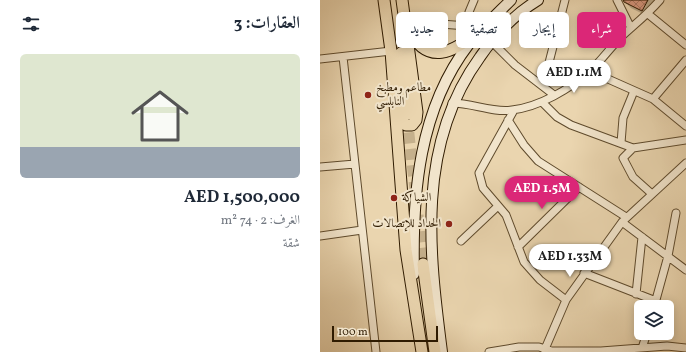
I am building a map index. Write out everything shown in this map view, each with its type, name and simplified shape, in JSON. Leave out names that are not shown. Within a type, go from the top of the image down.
[{"type":"main road","points":[[384,0],[391,51],[406,250],[422,352]]},
{"type":"main road","points":[[395,0],[407,114]]},
{"type":"main road","points":[[402,0],[407,12]]},
{"type":"main road","points":[[500,12],[512,0]]},
{"type":"main road","points":[[511,22],[538,0]]},
{"type":"main road","points":[[394,89],[403,123],[406,125],[412,125],[416,120],[417,112],[412,48]]},
{"type":"main road","points":[[424,48],[445,53],[457,48]]},
{"type":"main road","points":[[414,302],[413,228],[419,166],[426,135],[443,88],[467,48]]},
{"type":"main road","points":[[442,352],[431,242],[430,213],[434,170],[452,103],[474,65],[486,48]]},
{"type":"main road","points":[[423,264],[435,352]]},
{"type":"street","points":[[448,25],[467,26],[469,12],[474,0]]},
{"type":"street","points":[[543,86],[565,0]]},
{"type":"street","points":[[617,0],[631,28]]},
{"type":"street","points":[[452,103],[499,111],[514,110],[542,102],[590,71],[620,38],[648,14],[660,0]]},
{"type":"street","points":[[648,14],[686,45]]},
{"type":"street","points":[[498,48],[515,65],[554,95]]},
{"type":"street","points":[[320,59],[391,51]]},
{"type":"street","points":[[343,57],[376,352]]},
{"type":"street","points":[[653,99],[686,60]]},
{"type":"street","points":[[590,71],[653,99],[686,126]]},
{"type":"street","points":[[621,143],[623,118],[634,91]]},
{"type":"street","points":[[542,102],[557,117],[571,125],[633,148],[686,140]]},
{"type":"street","points":[[514,110],[479,173],[483,188],[506,215],[524,262],[540,280],[566,300]]},
{"type":"street","points":[[508,120],[524,145],[538,161],[579,187],[624,220],[642,237],[686,270]]},
{"type":"street","points":[[633,148],[623,158],[634,177],[652,194]]},
{"type":"street","points":[[545,350],[566,300],[584,273],[624,220],[686,163]]},
{"type":"street","points":[[320,167],[355,164]]},
{"type":"street","points":[[518,247],[579,187]]},
{"type":"street","points":[[461,241],[498,206]]},
{"type":"street","points":[[656,300],[668,256],[676,213]]},
{"type":"street","points":[[320,236],[362,230]]},
{"type":"street","points":[[636,294],[642,237]]},
{"type":"street","points":[[584,273],[647,300]]},
{"type":"street","points":[[642,348],[645,340]]},
{"type":"street","points":[[489,352],[519,347],[552,351],[601,352],[642,348],[686,348]]},
{"type":"building","points":[[623,0],[648,0],[642,11],[624,2]]},
{"type":"tunnel","points":[[407,116],[415,190]]},
{"type":"tunnel","points":[[418,215],[423,264]]},
{"type":"place","name":"مطاعم ومطبخ النابلسي","points":[[368,95]]},
{"type":"place","name":"الشياكة","points":[[394,198]]},
{"type":"place","name":"الحداد للإتصالات","points":[[449,224]]}]
